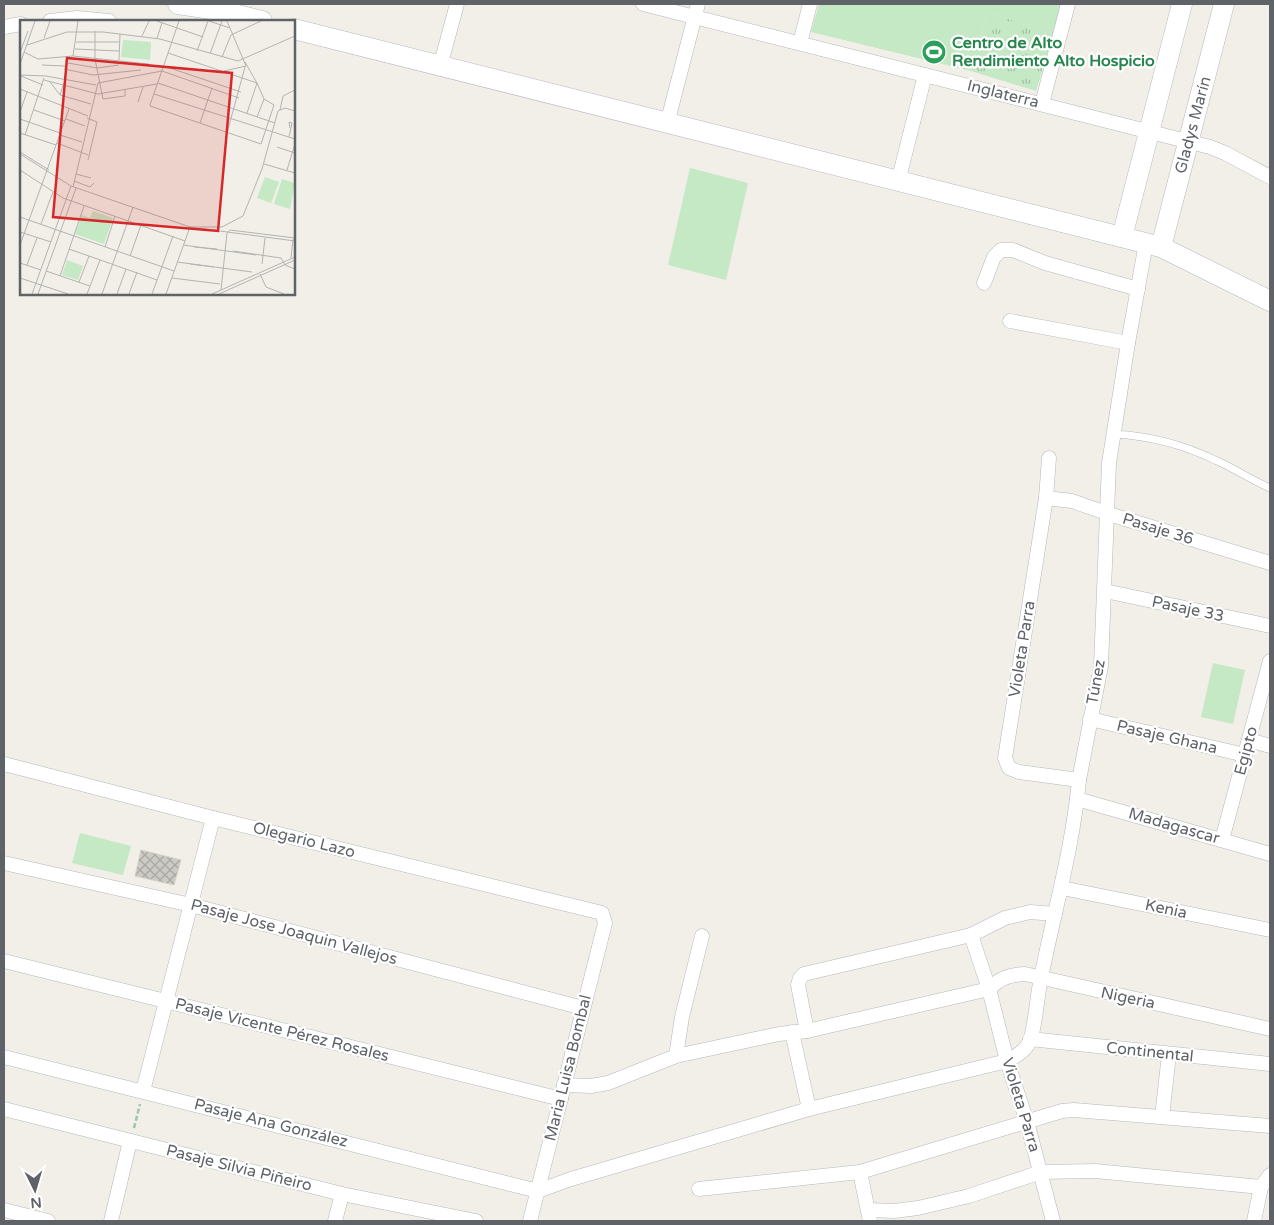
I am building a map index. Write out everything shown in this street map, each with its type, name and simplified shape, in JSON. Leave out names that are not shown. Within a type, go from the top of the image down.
[{"type":"street","points":[[178,4],[257,20]]},
{"type":"street","points":[[440,67],[457,4]]},
{"type":"street","name":"Inglaterra","points":[[643,4],[697,10],[800,43],[1188,141],[1225,153],[1270,177]]},
{"type":"street","points":[[800,43],[810,4]]},
{"type":"street","points":[[1042,104],[1068,4]]},
{"type":"street","points":[[1122,237],[1182,4]]},
{"type":"street","name":"Gladys Marín","points":[[1154,245],[1188,141],[1224,4]]},
{"type":"street","points":[[667,124],[697,10]]},
{"type":"street","points":[[59,20],[77,18],[98,20]]},
{"type":"street","points":[[4,27],[20,24]]},
{"type":"street","points":[[295,30],[1154,245],[1270,301]]},
{"type":"street","points":[[898,182],[925,75]]},
{"type":"street","name":"Túnez","points":[[1030,1039],[1041,978],[1062,888],[1079,780],[1101,666],[1110,463],[1138,289],[1154,245]]},
{"type":"street","points":[[984,283],[994,257],[1001,250],[1013,250],[1045,263],[1138,289]]},
{"type":"street","points":[[1010,321],[1128,343]]},
{"type":"street","name":"Violeta Parra","points":[[1049,458],[1046,498],[1005,758],[1009,768],[1019,772],[1079,780]]},
{"type":"street","name":"Pasaje 36","points":[[1046,498],[1072,501],[1108,514],[1270,562]]},
{"type":"street","name":"Pasaje 33","points":[[1105,591],[1270,626]]},
{"type":"street","name":"Egipto","points":[[1222,840],[1270,661]]},
{"type":"street","name":"Pasaje Ghana","points":[[1090,719],[1245,755]]},
{"type":"street","points":[[1249,740],[1270,746]]},
{"type":"street","name":"Olegario Lazo","points":[[4,764],[213,818],[600,911],[604,915]]},
{"type":"street","name":"Madagascar","points":[[1077,799],[1270,854]]},
{"type":"street","points":[[143,1091],[213,818]]},
{"type":"street","name":"Pasaje Jose Joaquin Vallejos","points":[[4,863],[190,905],[583,1008]]},
{"type":"street","name":"Kenia","points":[[1062,888],[1270,930]]},
{"type":"street","points":[[807,1031],[798,985],[800,978],[804,974],[971,935],[1005,918],[1030,912],[1056,914]]},
{"type":"street","name":"Maria Luisa Bombal","points":[[530,1221],[605,923],[604,915]]},
{"type":"street","name":"Violeta Parra","points":[[971,935],[989,989],[1007,1061],[1027,1122],[1053,1221]]},
{"type":"street","points":[[676,1056],[682,1016],[702,936]]},
{"type":"street","name":"Pasaje Vicente Pérez Rosales","points":[[4,961],[561,1098]]},
{"type":"street","name":"Nigeria","points":[[989,989],[997,980],[1010,975],[1024,974],[1270,1029]]},
{"type":"street","points":[[564,1085],[591,1086],[608,1083],[676,1056],[792,1032],[807,1031],[989,989]]},
{"type":"street","points":[[792,1032],[809,1109]]},
{"type":"street","points":[[538,1191],[571,1179],[809,1109],[1007,1061],[1022,1053],[1030,1039]]},
{"type":"street","name":"Continental","points":[[1030,1039],[1270,1064]]},
{"type":"street","points":[[1162,1117],[1169,1054]]},
{"type":"street","name":"Pasaje Ana González","points":[[4,1057],[538,1191]]},
{"type":"street","name":"Pasaje Silvia Piñeiro","points":[[4,1109],[342,1194],[476,1221]]},
{"type":"street","points":[[699,1189],[860,1172],[1062,1111],[1074,1110],[1270,1126]]},
{"type":"street","points":[[111,1221],[130,1141]]},
{"type":"street","points":[[860,1172],[869,1215],[918,1208],[969,1196],[1041,1172],[1095,1171],[1261,1186]]},
{"type":"street","points":[[1254,1221],[1261,1186],[1270,1175]]},
{"type":"street","points":[[335,1221],[342,1194]]},
{"type":"street","points":[[4,1210],[48,1221]]},
{"type":"lane","points":[[1114,434],[1152,438],[1182,446],[1216,460],[1270,488]]},
{"type":"path","points":[[130,1141],[143,1091]]},
{"type":"green space","name":"Centro de Alto Rendimiento Alto Hospicio","points":[[819,4],[1061,4],[1054,32],[988,13],[971,71],[811,32]]},
{"type":"green space","points":[[988,13],[1054,32],[1036,91],[971,71]]},
{"type":"green space","points":[[690,168],[748,183],[726,280],[668,265]]},
{"type":"green space","points":[[1213,663],[1245,670],[1233,724],[1201,717]]},
{"type":"green space","points":[[80,833],[131,846],[123,875],[72,863]]},
{"type":"building","points":[[141,850],[181,860],[174,885],[135,876]]},
{"type":"place","name":"Centro de Alto Rendimiento Alto Hospicio","points":[[934,52]]}]
